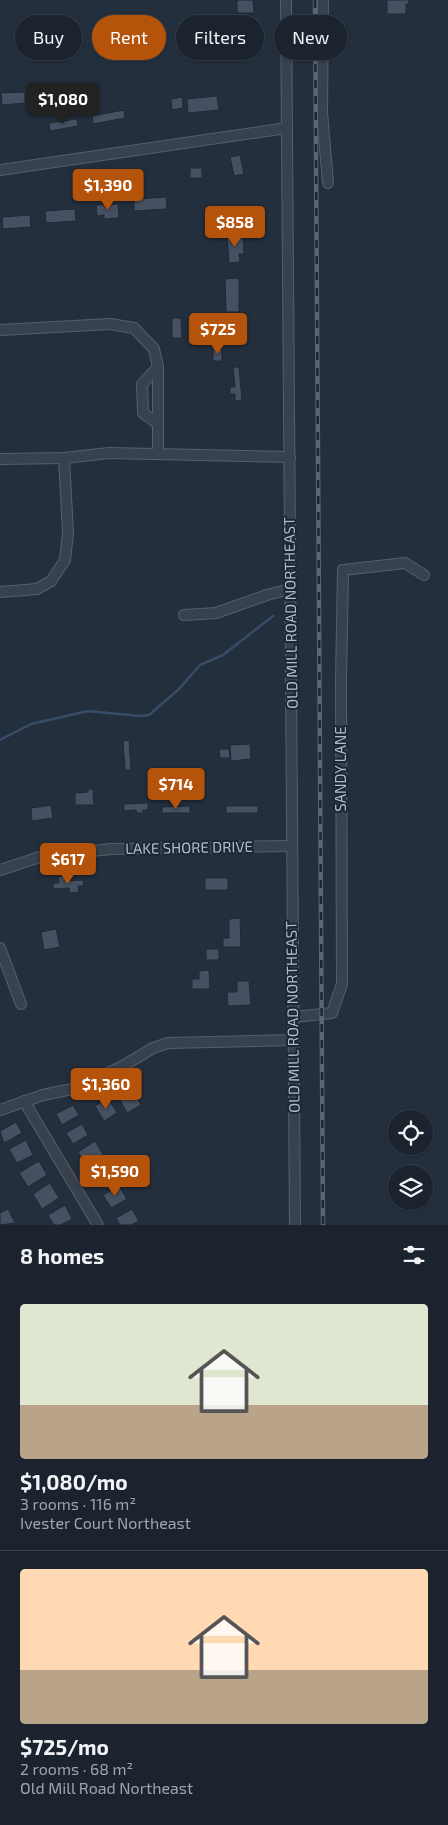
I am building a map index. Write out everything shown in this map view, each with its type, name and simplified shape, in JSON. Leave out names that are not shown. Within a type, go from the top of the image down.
[{"type":"street","name":"OLD MILL ROAD NORTHEAST","points":[[286,0],[295,1225]]},
{"type":"street","points":[[323,0],[322,113],[328,183]]},
{"type":"street","points":[[0,170],[287,128]]},
{"type":"street","points":[[0,330],[110,324],[134,328],[154,349],[158,367],[158,454]]},
{"type":"street","points":[[158,367],[142,384],[143,414],[158,424]]},
{"type":"street","points":[[0,459],[64,458],[110,453],[290,457]]},
{"type":"street","points":[[0,592],[37,589],[50,581],[65,560],[68,533],[64,458]]},
{"type":"street","name":"SANDY LANE","points":[[294,1017],[332,1013],[342,984],[341,680],[343,570],[405,563],[424,575]]},
{"type":"street","points":[[184,615],[216,613],[290,589]]},
{"type":"street","name":"LAKE SHORE DRIVE","points":[[0,870],[43,856],[82,851],[291,846]]},
{"type":"street","points":[[0,948],[21,1004]]},
{"type":"street","points":[[0,1110],[43,1095],[77,1088],[123,1066],[153,1048],[168,1043],[294,1040]]},
{"type":"street","points":[[24,1101],[98,1225]]},
{"type":"building","points":[[237,0],[253,0],[254,13],[237,13]]},
{"type":"building","points":[[387,0],[409,0],[409,4],[406,4],[406,14],[387,14]]},
{"type":"building","points":[[25,92],[25,103],[2,105],[1,93]]},
{"type":"building","points":[[217,96],[219,110],[188,113],[187,99]]},
{"type":"building","points":[[182,97],[183,108],[172,110],[171,99]]},
{"type":"building","points":[[124,110],[125,118],[93,124],[92,116]]},
{"type":"building","points":[[77,119],[78,126],[50,131],[49,123]]},
{"type":"building","points":[[240,155],[244,174],[234,176],[230,157]]},
{"type":"building","points":[[190,168],[202,168],[202,178],[190,178]]},
{"type":"building","points":[[166,197],[167,209],[134,211],[134,199]]},
{"type":"building","points":[[118,204],[119,218],[104,219],[104,215],[97,216],[96,205]]},
{"type":"building","points":[[75,209],[76,221],[46,223],[45,211]]},
{"type":"building","points":[[30,215],[31,227],[3,229],[2,217]]},
{"type":"building","points":[[243,235],[244,254],[239,254],[240,262],[229,263],[227,236]]},
{"type":"building","points":[[239,278],[239,312],[226,312],[225,279]]},
{"type":"building","points":[[172,318],[181,318],[182,338],[172,338]]},
{"type":"building","points":[[188,321],[201,321],[202,344],[188,344]]},
{"type":"building","points":[[213,349],[222,349],[222,361],[213,361]]},
{"type":"building","points":[[233,367],[239,367],[242,400],[235,401],[235,394],[230,394],[230,387],[235,387]]},
{"type":"building","points":[[129,740],[131,770],[125,770],[123,741]]},
{"type":"building","points":[[250,744],[251,759],[231,761],[230,745]]},
{"type":"building","points":[[219,749],[229,749],[230,758],[220,758]]},
{"type":"building","points":[[88,789],[93,789],[94,805],[75,805],[75,793],[88,792]]},
{"type":"building","points":[[148,803],[148,810],[143,810],[143,813],[137,813],[136,810],[124,811],[124,804]]},
{"type":"building","points":[[51,805],[53,818],[32,821],[31,808]]},
{"type":"building","points":[[190,806],[190,813],[162,813],[162,807]]},
{"type":"building","points":[[226,806],[258,806],[258,813],[226,813]]},
{"type":"building","points":[[65,876],[66,881],[83,880],[84,886],[78,886],[79,892],[70,893],[69,888],[53,889],[53,883],[59,883],[58,877]]},
{"type":"building","points":[[205,878],[228,878],[228,890],[205,890]]},
{"type":"building","points":[[240,918],[241,947],[223,947],[223,938],[229,938],[229,919]]},
{"type":"building","points":[[56,929],[60,947],[44,950],[41,932]]},
{"type":"building","points":[[206,949],[219,949],[219,960],[206,960]]},
{"type":"building","points":[[209,970],[210,989],[192,989],[192,979],[199,979],[199,971]]},
{"type":"building","points":[[237,981],[249,981],[251,1005],[228,1006],[227,992],[237,992]]},
{"type":"building","points":[[130,1085],[141,1105],[127,1113],[116,1093]]},
{"type":"building","points":[[108,1098],[117,1113],[104,1121],[95,1106]]},
{"type":"building","points":[[73,1105],[79,1115],[62,1125],[56,1114]]},
{"type":"building","points":[[16,1122],[22,1133],[4,1143],[0,1131]]},
{"type":"building","points":[[82,1124],[88,1135],[73,1144],[66,1133]]},
{"type":"building","points":[[26,1140],[33,1155],[17,1163],[9,1149]]},
{"type":"building","points":[[95,1141],[104,1156],[87,1167],[78,1152]]},
{"type":"building","points":[[39,1161],[47,1175],[28,1187],[19,1173]]},
{"type":"building","points":[[110,1162],[118,1177],[98,1188],[89,1174]]},
{"type":"building","points":[[50,1183],[59,1198],[42,1209],[33,1194]]},
{"type":"building","points":[[119,1186],[127,1199],[111,1208],[103,1195]]},
{"type":"building","points":[[65,1205],[72,1219],[61,1225],[54,1225],[48,1215]]},
{"type":"building","points":[[8,1209],[15,1223],[0,1225],[0,1213]]},
{"type":"building","points":[[132,1209],[139,1221],[131,1225],[120,1225],[116,1218]]},
{"type":"waterway","points":[[0,740],[31,724],[88,711],[140,716],[149,715],[179,689],[200,665],[223,655],[273,616]]},
{"type":"railway","points":[[315,0],[323,1225]]}]
